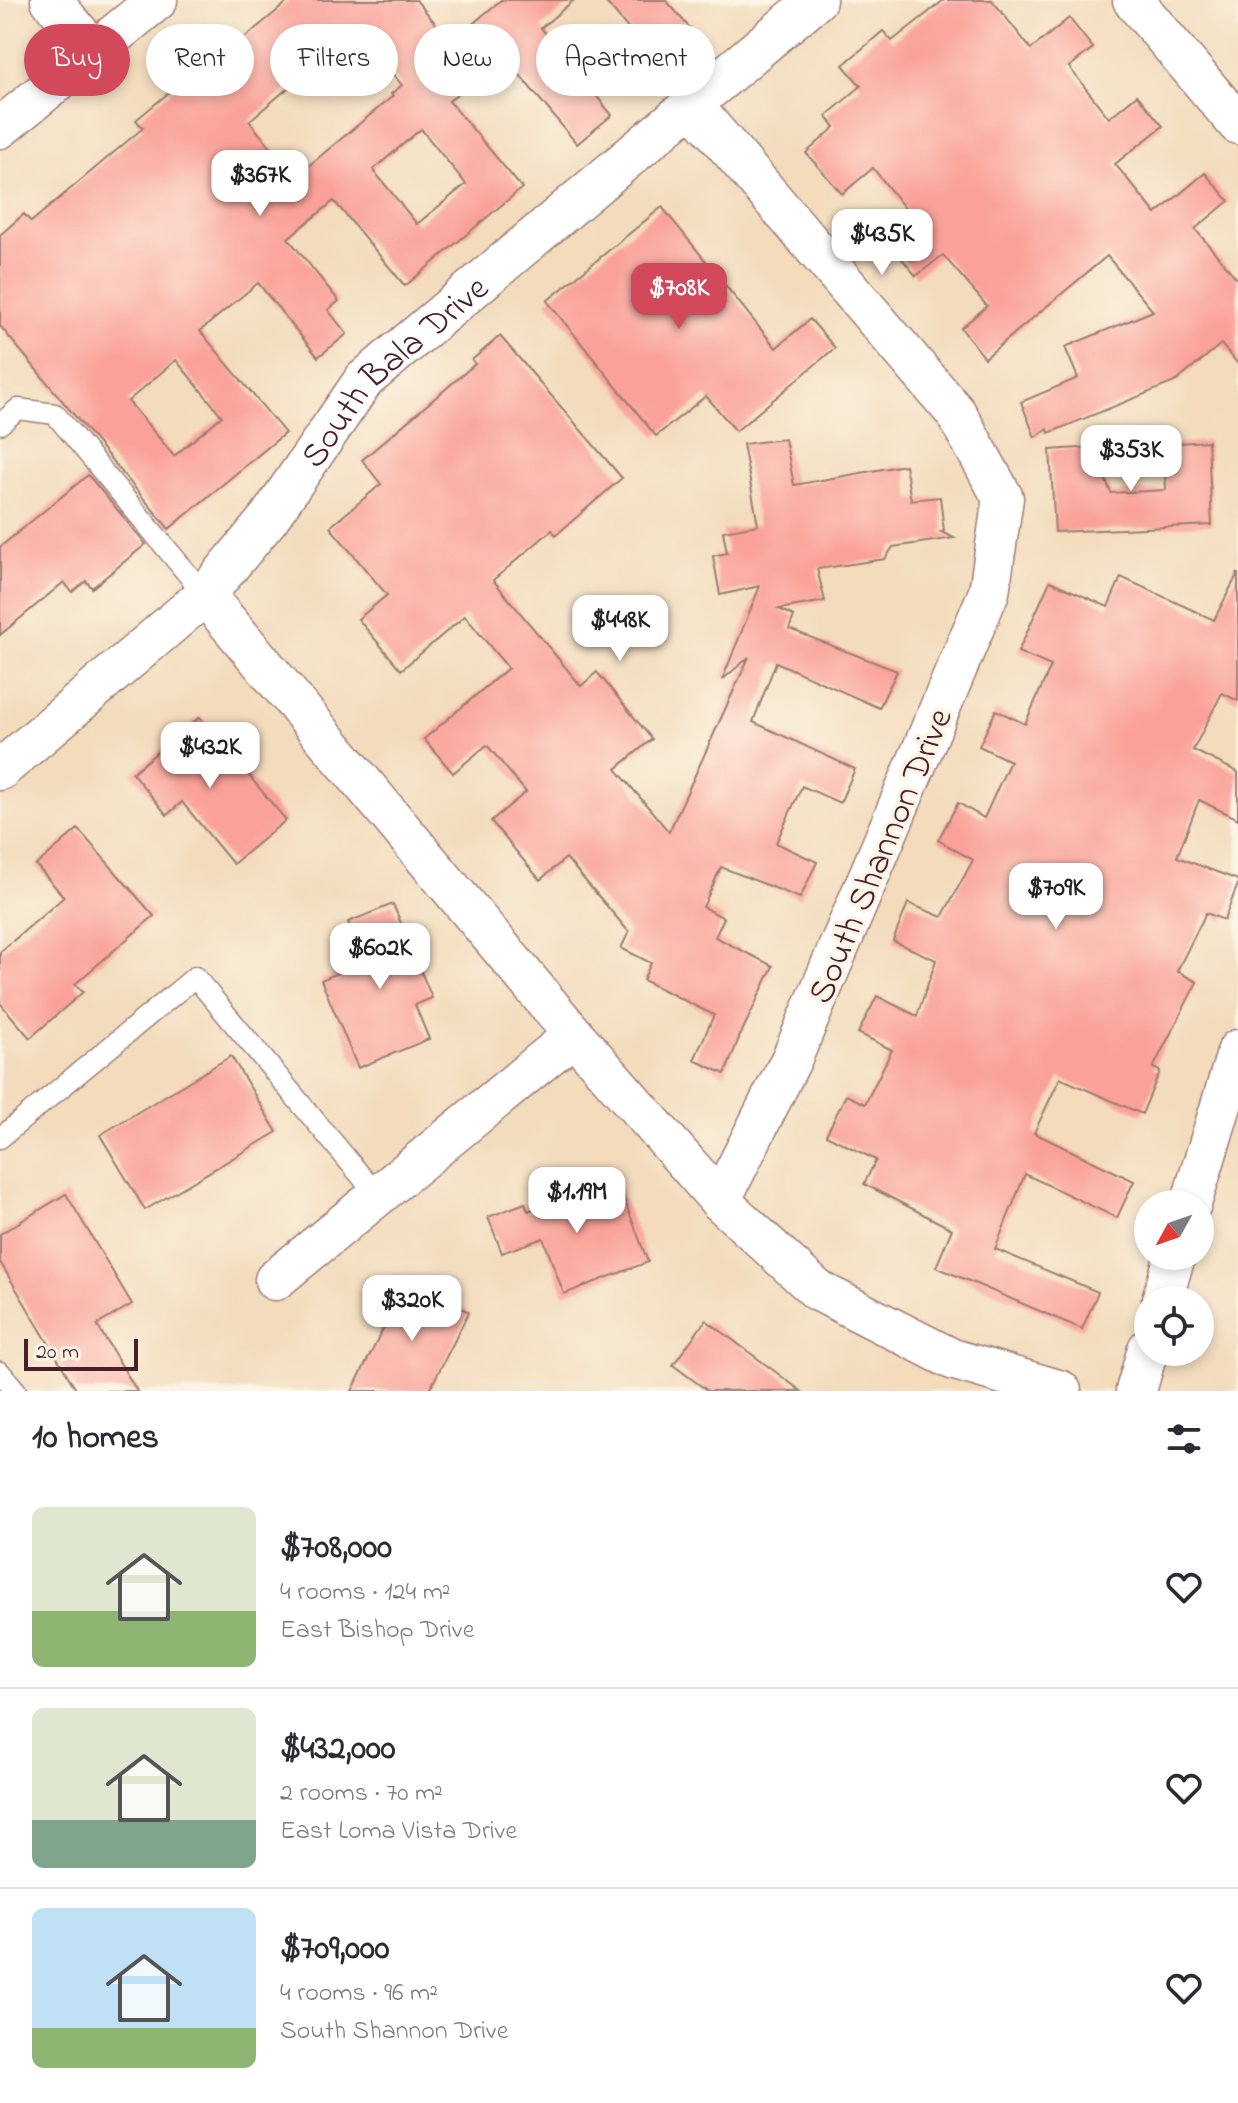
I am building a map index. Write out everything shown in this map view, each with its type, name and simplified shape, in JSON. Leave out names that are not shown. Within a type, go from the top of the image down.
[{"type":"street","points":[[51,0],[71,24]]},
{"type":"street","points":[[128,24],[157,0]]},
{"type":"street","name":"South Bala Drive","points":[[0,770],[205,595],[269,518],[364,380],[816,0]]},
{"type":"street","points":[[1133,0],[1238,124]]},
{"type":"street","points":[[0,128],[40,96]]},
{"type":"street","name":"South Shannon Drive","points":[[692,105],[956,413],[1003,498],[989,592],[792,1058],[720,1201]]},
{"type":"street","points":[[205,595],[574,1035],[720,1201],[817,1290],[952,1359],[1061,1391]]},
{"type":"street","points":[[275,1280],[574,1035]]},
{"type":"street","points":[[1195,1190],[1238,1050]]},
{"type":"street","points":[[1136,1391],[1143,1366]]},
{"type":"lane","points":[[0,424],[18,409],[55,414],[205,595]]},
{"type":"lane","points":[[0,1138],[195,977],[377,1195]]},
{"type":"lane","points":[[0,1372],[16,1391]]},
{"type":"building","points":[[290,0],[416,0],[436,24],[414,24],[414,96],[455,96],[449,101],[522,188],[405,286],[334,201],[288,238],[339,301],[328,310],[347,334],[318,357],[258,283],[200,331],[285,433],[169,529],[0,326],[0,235],[24,214],[31,222],[143,128],[136,120],[165,96],[254,96],[254,30]],"holes":[[[270,24],[398,24],[398,80],[402,85],[398,88],[398,96],[393,96],[295,177],[249,121],[279,96],[270,96]],[[421,129],[466,184],[417,224],[373,170]],[[176,360],[222,416],[174,456],[128,401]]]},
{"type":"building","points":[[501,0],[574,0],[546,24],[536,24],[536,95],[520,75],[520,24],[472,24]]},
{"type":"building","points":[[604,0],[666,0],[686,24],[624,24]]},
{"type":"building","points":[[944,0],[992,0],[1031,49],[1069,18],[1093,48],[1069,67],[1109,118],[1137,95],[1163,126],[1115,164],[1156,214],[1205,173],[1229,201],[1195,229],[1238,280],[1238,364],[1221,344],[1177,381],[1049,433],[1048,429],[1035,437],[1021,402],[1078,378],[1065,347],[1153,311],[1107,256],[985,358],[961,328],[987,306],[943,255],[916,276],[895,250],[921,229],[873,168],[842,194],[806,153],[835,127],[826,116],[861,86],[843,65],[883,31],[892,41]]},
{"type":"building","points":[[537,96],[596,96],[612,115],[577,144]]},
{"type":"building","points":[[662,207],[776,348],[810,319],[835,348],[736,431],[706,396],[656,436],[547,301]]},
{"type":"building","points":[[500,336],[622,478],[556,535],[552,530],[493,580],[581,686],[597,672],[652,739],[616,769],[669,832],[749,657],[722,680],[760,586],[720,595],[713,556],[727,553],[723,531],[758,525],[743,444],[785,439],[794,485],[905,465],[911,500],[940,497],[944,531],[941,532],[954,538],[893,547],[885,559],[817,569],[825,601],[779,609],[794,616],[789,629],[897,671],[879,708],[776,662],[753,722],[855,769],[840,803],[802,786],[776,843],[817,862],[800,898],[721,867],[703,907],[724,918],[715,937],[773,966],[725,1074],[694,1060],[714,1015],[643,980],[651,963],[621,948],[629,932],[566,858],[540,880],[491,821],[526,792],[487,745],[453,773],[424,739],[508,668],[465,616],[401,670],[358,619],[387,595],[330,527],[381,484],[362,460],[475,364],[472,360]]},
{"type":"building","points":[[1208,441],[1212,525],[1055,532],[1050,450],[1092,447],[1111,493],[1166,490],[1164,444]]},
{"type":"building","points":[[88,475],[146,544],[92,588],[86,581],[72,592],[64,582],[0,635],[0,547]]},
{"type":"building","points":[[1238,573],[1238,701],[1222,693],[1193,750],[1238,772],[1238,819],[1199,800],[1177,857],[1238,880],[1238,884],[1224,920],[1206,913],[1177,971],[1197,982],[1153,1068],[1160,1071],[1142,1114],[1060,1078],[1034,1133],[1134,1181],[1117,1218],[1025,1174],[995,1249],[1098,1292],[1082,1329],[936,1267],[952,1229],[864,1184],[876,1160],[826,1135],[846,1095],[865,1104],[892,1050],[858,1033],[877,996],[917,1016],[936,960],[893,941],[908,903],[942,917],[973,860],[938,840],[958,803],[984,818],[1010,761],[979,746],[996,710],[1025,724],[1051,666],[1018,652],[1050,581],[1108,607],[1121,577],[1214,620]]},
{"type":"building","points":[[200,717],[286,820],[233,864],[182,802],[167,815],[132,773]]},
{"type":"building","points":[[78,829],[154,916],[75,984],[83,992],[30,1038],[0,1003],[0,952],[64,897],[36,865]]},
{"type":"building","points":[[393,904],[432,998],[415,1005],[429,1039],[358,1068],[321,980],[365,962],[348,922]]},
{"type":"building","points":[[231,1056],[277,1132],[145,1210],[100,1135]]},
{"type":"building","points":[[616,1178],[648,1262],[564,1294],[543,1238],[502,1253],[488,1217],[525,1203],[528,1211]]},
{"type":"building","points":[[66,1194],[132,1304],[97,1325],[137,1391],[77,1391],[0,1262],[0,1234]]},
{"type":"building","points":[[407,1281],[469,1312],[429,1391],[352,1391]]},
{"type":"building","points":[[706,1320],[801,1391],[708,1391],[673,1365]]}]
